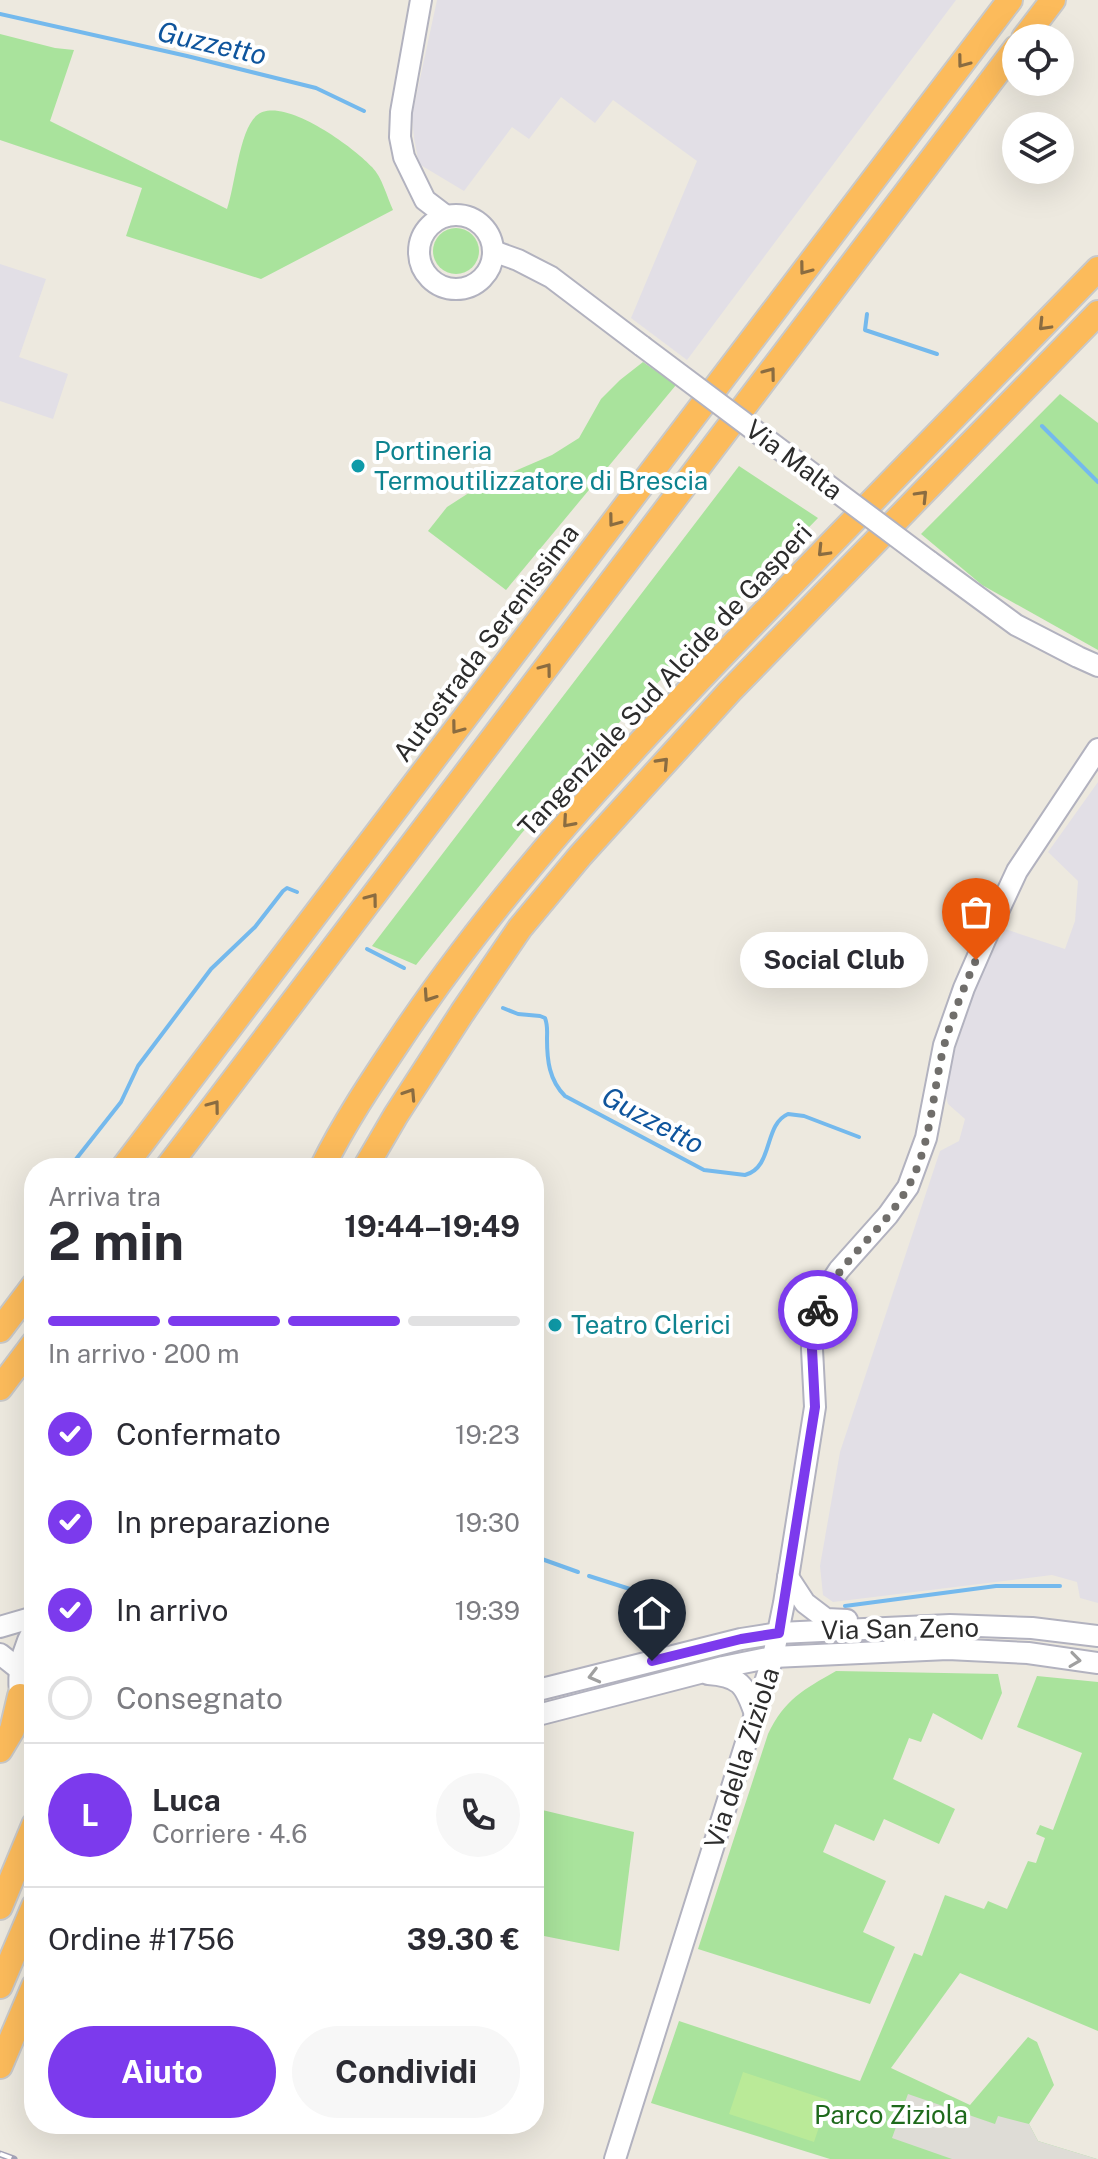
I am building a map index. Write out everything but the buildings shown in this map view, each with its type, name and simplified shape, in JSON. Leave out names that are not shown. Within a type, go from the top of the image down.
[{"type":"highway","name":"Autostrada Serenissima","points":[[131,1158],[1010,0]]},
{"type":"highway","points":[[1035,24],[1053,0]]},
{"type":"highway","points":[[175,1158],[1002,66]]},
{"type":"highway","name":"Tangenziale Sud Alcide de Gasperi","points":[[325,1158],[375,1076],[440,981],[564,826],[700,678],[1098,269]]},
{"type":"highway","points":[[372,1158],[454,1025],[520,928],[580,856],[730,691],[1098,313]]},
{"type":"highway","points":[[0,1330],[24,1298]]},
{"type":"highway","points":[[0,1388],[24,1356]]},
{"type":"highway","points":[[0,1750],[12,1730],[20,1696]]},
{"type":"highway","points":[[0,1907],[24,1849]]},
{"type":"highway","points":[[0,1986],[24,1930]]},
{"type":"highway","points":[[0,2066],[24,2010]]},
{"type":"street","points":[[421,0],[401,112],[400,137],[404,157],[425,200],[446,216]]},
{"type":"street","points":[[423,234],[433,223],[446,216],[468,217],[478,222],[486,230],[493,251],[485,275],[476,284],[464,289],[451,289],[439,286],[422,269],[419,246],[423,234],[425,200]]},
{"type":"street","name":"Via Malta","points":[[493,251],[551,277],[1016,625],[1098,666]]},
{"type":"street","name":"Via della Ziziola","points":[[615,2159],[779,1633],[815,1407],[812,1349],[815,1318],[825,1291],[839,1270],[888,1215],[908,1187],[926,1138],[944,1045],[964,988],[1017,871],[1098,749]]},
{"type":"street","points":[[788,1577],[805,1603],[826,1619],[891,1619],[914,1627]]},
{"type":"street","points":[[0,1627],[24,1620]]},
{"type":"street","name":"Via San Zeno","points":[[544,1688],[741,1639],[779,1633],[950,1625],[1032,1628],[1098,1636]]},
{"type":"street","points":[[1028,1653],[1032,1628]]},
{"type":"street","points":[[24,1647],[19,1669],[24,1709]]},
{"type":"street","name":"Via San Zeno","points":[[544,1713],[773,1657],[948,1649],[1028,1653],[1098,1663]]},
{"type":"street","points":[[0,1654],[19,1669]]},
{"type":"street","points":[[696,1674],[724,1675],[739,1681],[748,1693],[755,1714]]},
{"type":"shaded area","points":[[437,0],[956,0],[687,360],[631,318],[697,161],[613,100],[595,123],[561,97],[529,139],[512,127],[464,191],[419,164],[412,116]]},
{"type":"shaded area","points":[[0,264],[46,279],[19,357],[68,374],[53,419],[0,401]]},
{"type":"shaded area","points":[[1098,782],[1098,1603],[1080,1598],[1077,1582],[1052,1575],[833,1602],[823,1595],[820,1566],[840,1452],[940,1151],[959,1141],[965,1119],[948,1104],[945,1093],[948,1071],[989,949],[994,950],[1005,929],[1065,949],[1075,921],[1078,881],[1048,852]]},
{"type":"shaded area","points":[[908,2094],[995,2124],[998,2116],[1029,2124],[1038,2141],[1097,2159],[952,2159],[892,2138]]},
{"type":"green space","points":[[0,34],[74,50],[50,121],[227,209],[250,124],[256,116],[267,111],[282,111],[316,125],[363,158],[376,171],[393,210],[261,279],[126,236],[142,188],[0,140]]},
{"type":"green space","points":[[456,228],[473,234],[479,251],[473,268],[456,274],[439,268],[433,251],[439,234]]},
{"type":"green space","points":[[643,362],[676,385],[506,590],[428,531],[447,507],[478,487],[552,455],[579,438],[601,399]]},
{"type":"green space","points":[[1060,394],[1098,423],[1098,650],[982,585],[921,534]]},
{"type":"green space","points":[[739,466],[818,518],[610,732],[521,834],[416,965],[372,946]]},
{"type":"green space","points":[[836,1671],[998,1674],[1002,1693],[982,1740],[933,1713],[921,1742],[909,1738],[893,1779],[955,1809],[939,1844],[884,1819],[874,1841],[835,1824],[823,1852],[886,1881],[863,1932],[895,1947],[870,2004],[698,1949],[768,1734],[781,1712],[796,1696]]},
{"type":"green space","name":"Parco Ziziola","points":[[1037,1676],[1098,1682],[1098,2031],[960,1973],[891,2068],[970,2105],[1028,2037],[1037,2042],[1054,2085],[1029,2124],[1038,2141],[1097,2159],[830,2159],[651,2103],[679,2021],[860,2081],[914,1953],[922,1956],[945,1895],[984,1909],[988,1901],[1007,1909],[1028,1861],[1036,1863],[1045,1838],[1036,1834],[1040,1825],[1053,1830],[1082,1753],[1017,1727]]},
{"type":"green space","points":[[544,1810],[634,1832],[619,1951],[544,1936]]},
{"type":"green space","points":[[743,2072],[828,2100],[814,2142],[729,2114]]},
{"type":"waterway","name":"Guzzetto","points":[[0,14],[316,88],[364,111]]},
{"type":"waterway","name":"Guzzetto","points":[[867,314],[865,330],[937,354]]},
{"type":"waterway","name":"Guzzetto","points":[[1042,426],[1098,482]]},
{"type":"waterway","name":"Guzzetto","points":[[77,1158],[121,1102],[138,1066],[211,969],[255,927],[283,891],[287,888],[297,892]]},
{"type":"waterway","name":"Guzzetto","points":[[367,949],[404,968]]},
{"type":"waterway","name":"Guzzetto","points":[[503,1008],[545,1018],[550,1069],[555,1083],[565,1096],[704,1170],[745,1175],[754,1171],[765,1155],[775,1127],[788,1114],[804,1116],[859,1137]]},
{"type":"waterway","points":[[544,1560],[578,1572]]},
{"type":"waterway","points":[[589,1576],[674,1603]]},
{"type":"waterway","points":[[845,1606],[996,1586],[1060,1586]]},
{"type":"railway","points":[[0,2154],[14,2159]]},
{"type":"way so far","points":[[818,1310],[825,1291],[839,1270],[888,1215],[908,1187],[926,1138],[944,1045],[976,960]]},
{"type":"place","name":"Portineria Termoutilizzatore di Brescia","points":[[358,466]]},
{"type":"place","name":"Social Club","points":[[976,960]]},
{"type":"place","name":"Teatro Clerici","points":[[555,1325]]},
{"type":"route","points":[[652,1661],[779,1633],[815,1407],[812,1349],[818,1310]]}]
